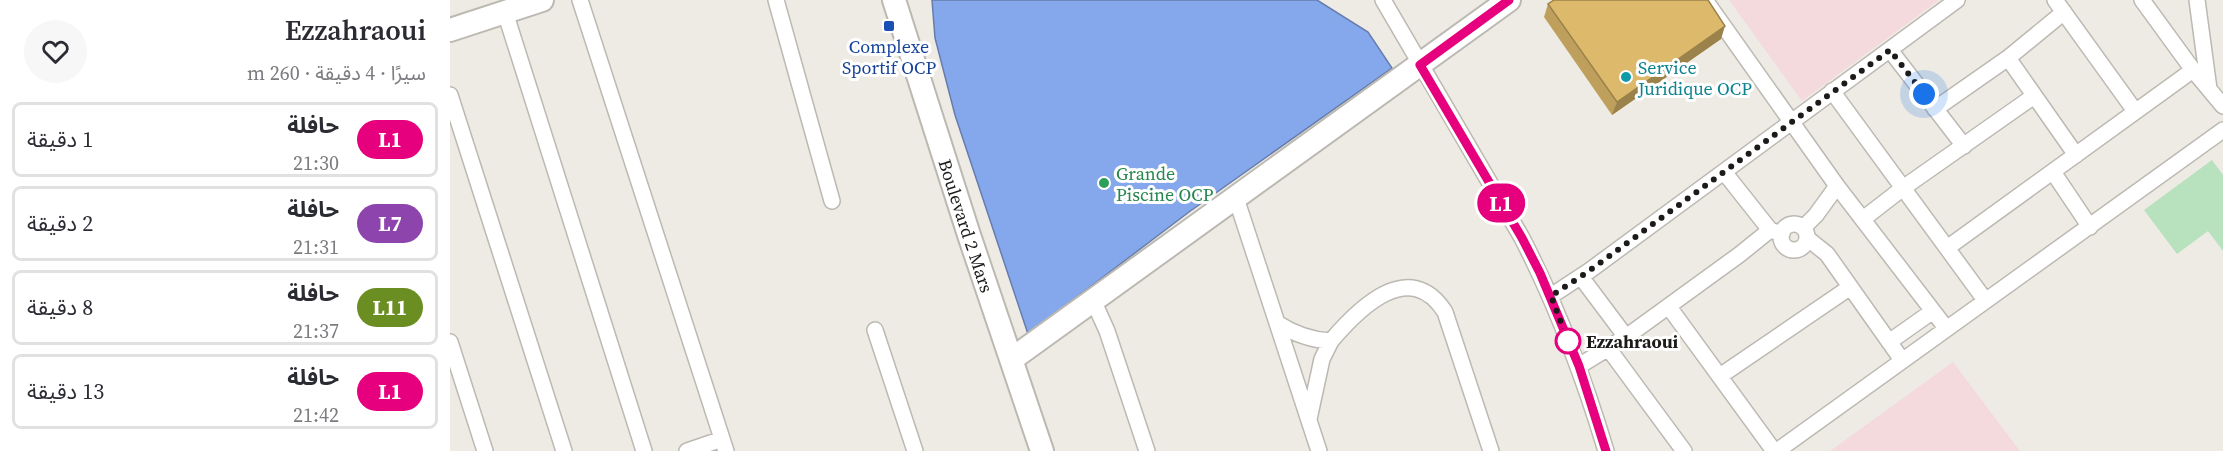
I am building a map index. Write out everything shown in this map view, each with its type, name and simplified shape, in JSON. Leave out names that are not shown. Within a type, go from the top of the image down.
[{"type":"street","points":[[450,30],[542,0]]},
{"type":"street","points":[[580,0],[724,445],[687,451]]},
{"type":"street","points":[[776,0],[832,201]]},
{"type":"street","name":"Boulevard 2 Mars","points":[[894,0],[969,235],[1042,451]]},
{"type":"street","points":[[1383,0],[1522,238],[1551,296],[1579,366],[1606,451]]},
{"type":"street","points":[[1012,359],[1509,0]]},
{"type":"street","points":[[1705,0],[1837,186],[1946,328]]},
{"type":"street","points":[[1551,296],[1581,277],[1957,0]]},
{"type":"street","points":[[2142,0],[2193,70],[2223,106]]},
{"type":"street","points":[[2197,0],[2210,90]]},
{"type":"street","points":[[1935,109],[2008,58],[2060,6],[2135,111]]},
{"type":"street","points":[[505,12],[644,451]]},
{"type":"street","points":[[1890,50],[1964,146]]},
{"type":"street","points":[[2008,58],[2076,155]]},
{"type":"street","points":[[1947,248],[2193,70]]},
{"type":"street","points":[[1832,91],[1986,300]]},
{"type":"street","points":[[450,95],[564,451]]},
{"type":"street","points":[[1863,219],[1903,188],[2034,96]]},
{"type":"street","points":[[1669,307],[1775,451],[2223,130]]},
{"type":"street","points":[[1724,172],[1790,249],[1802,247],[1805,233],[1837,186]]},
{"type":"street","points":[[2053,172],[2090,227]]},
{"type":"street","points":[[1236,198],[1318,451]]},
{"type":"street","points":[[1579,366],[1626,337],[1776,232],[1791,225],[1805,233],[1827,254],[1902,360]]},
{"type":"street","points":[[1581,277],[1626,337]]},
{"type":"street","points":[[1720,376],[1849,288]]},
{"type":"street","points":[[1309,419],[1319,369],[1331,341],[1361,310],[1391,291],[1421,289],[1432,296],[1445,312],[1491,451]]},
{"type":"street","points":[[1093,300],[1107,332],[1147,451]]},
{"type":"street","points":[[1889,342],[1933,311]]},
{"type":"street","points":[[1277,323],[1302,336],[1331,341]]},
{"type":"street","points":[[874,330],[915,451]]},
{"type":"street","points":[[450,342],[484,451]]},
{"type":"street","points":[[1608,348],[1684,451]]},
{"type":"shaded area","points":[[1729,0],[1939,0],[1802,101]]},
{"type":"shaded area","points":[[1953,362],[2020,451],[1830,451]]},
{"type":"green space","points":[[2212,160],[2223,175],[2223,251],[2208,231],[2177,254],[2144,210]]},
{"type":"water","name":"Grande Piscine OCP","points":[[932,0],[1317,0],[1368,32],[1392,68],[1189,212],[1028,334],[955,115],[935,38]]},
{"type":"building","name":"Service Juridique OCP","points":[[1554,0],[1708,0],[1725,26],[1617,102],[1548,4]]},
{"type":"bus line","name":"L1","points":[[1509,0],[1420,65],[1461,132],[1540,273],[1579,366],[1606,451]]},
{"type":"place","name":"Complexe Sportif OCP","points":[[889,26]]},
{"type":"place","name":"Service Juridique OCP","points":[[1626,77]]},
{"type":"place","name":"Grande Piscine OCP","points":[[1104,183]]},
{"type":"place","name":"Ezzahraoui","points":[[1568,341]]},
{"type":"route","points":[[1568,341],[1551,296],[1589,271],[1890,50],[1924,94]]}]
